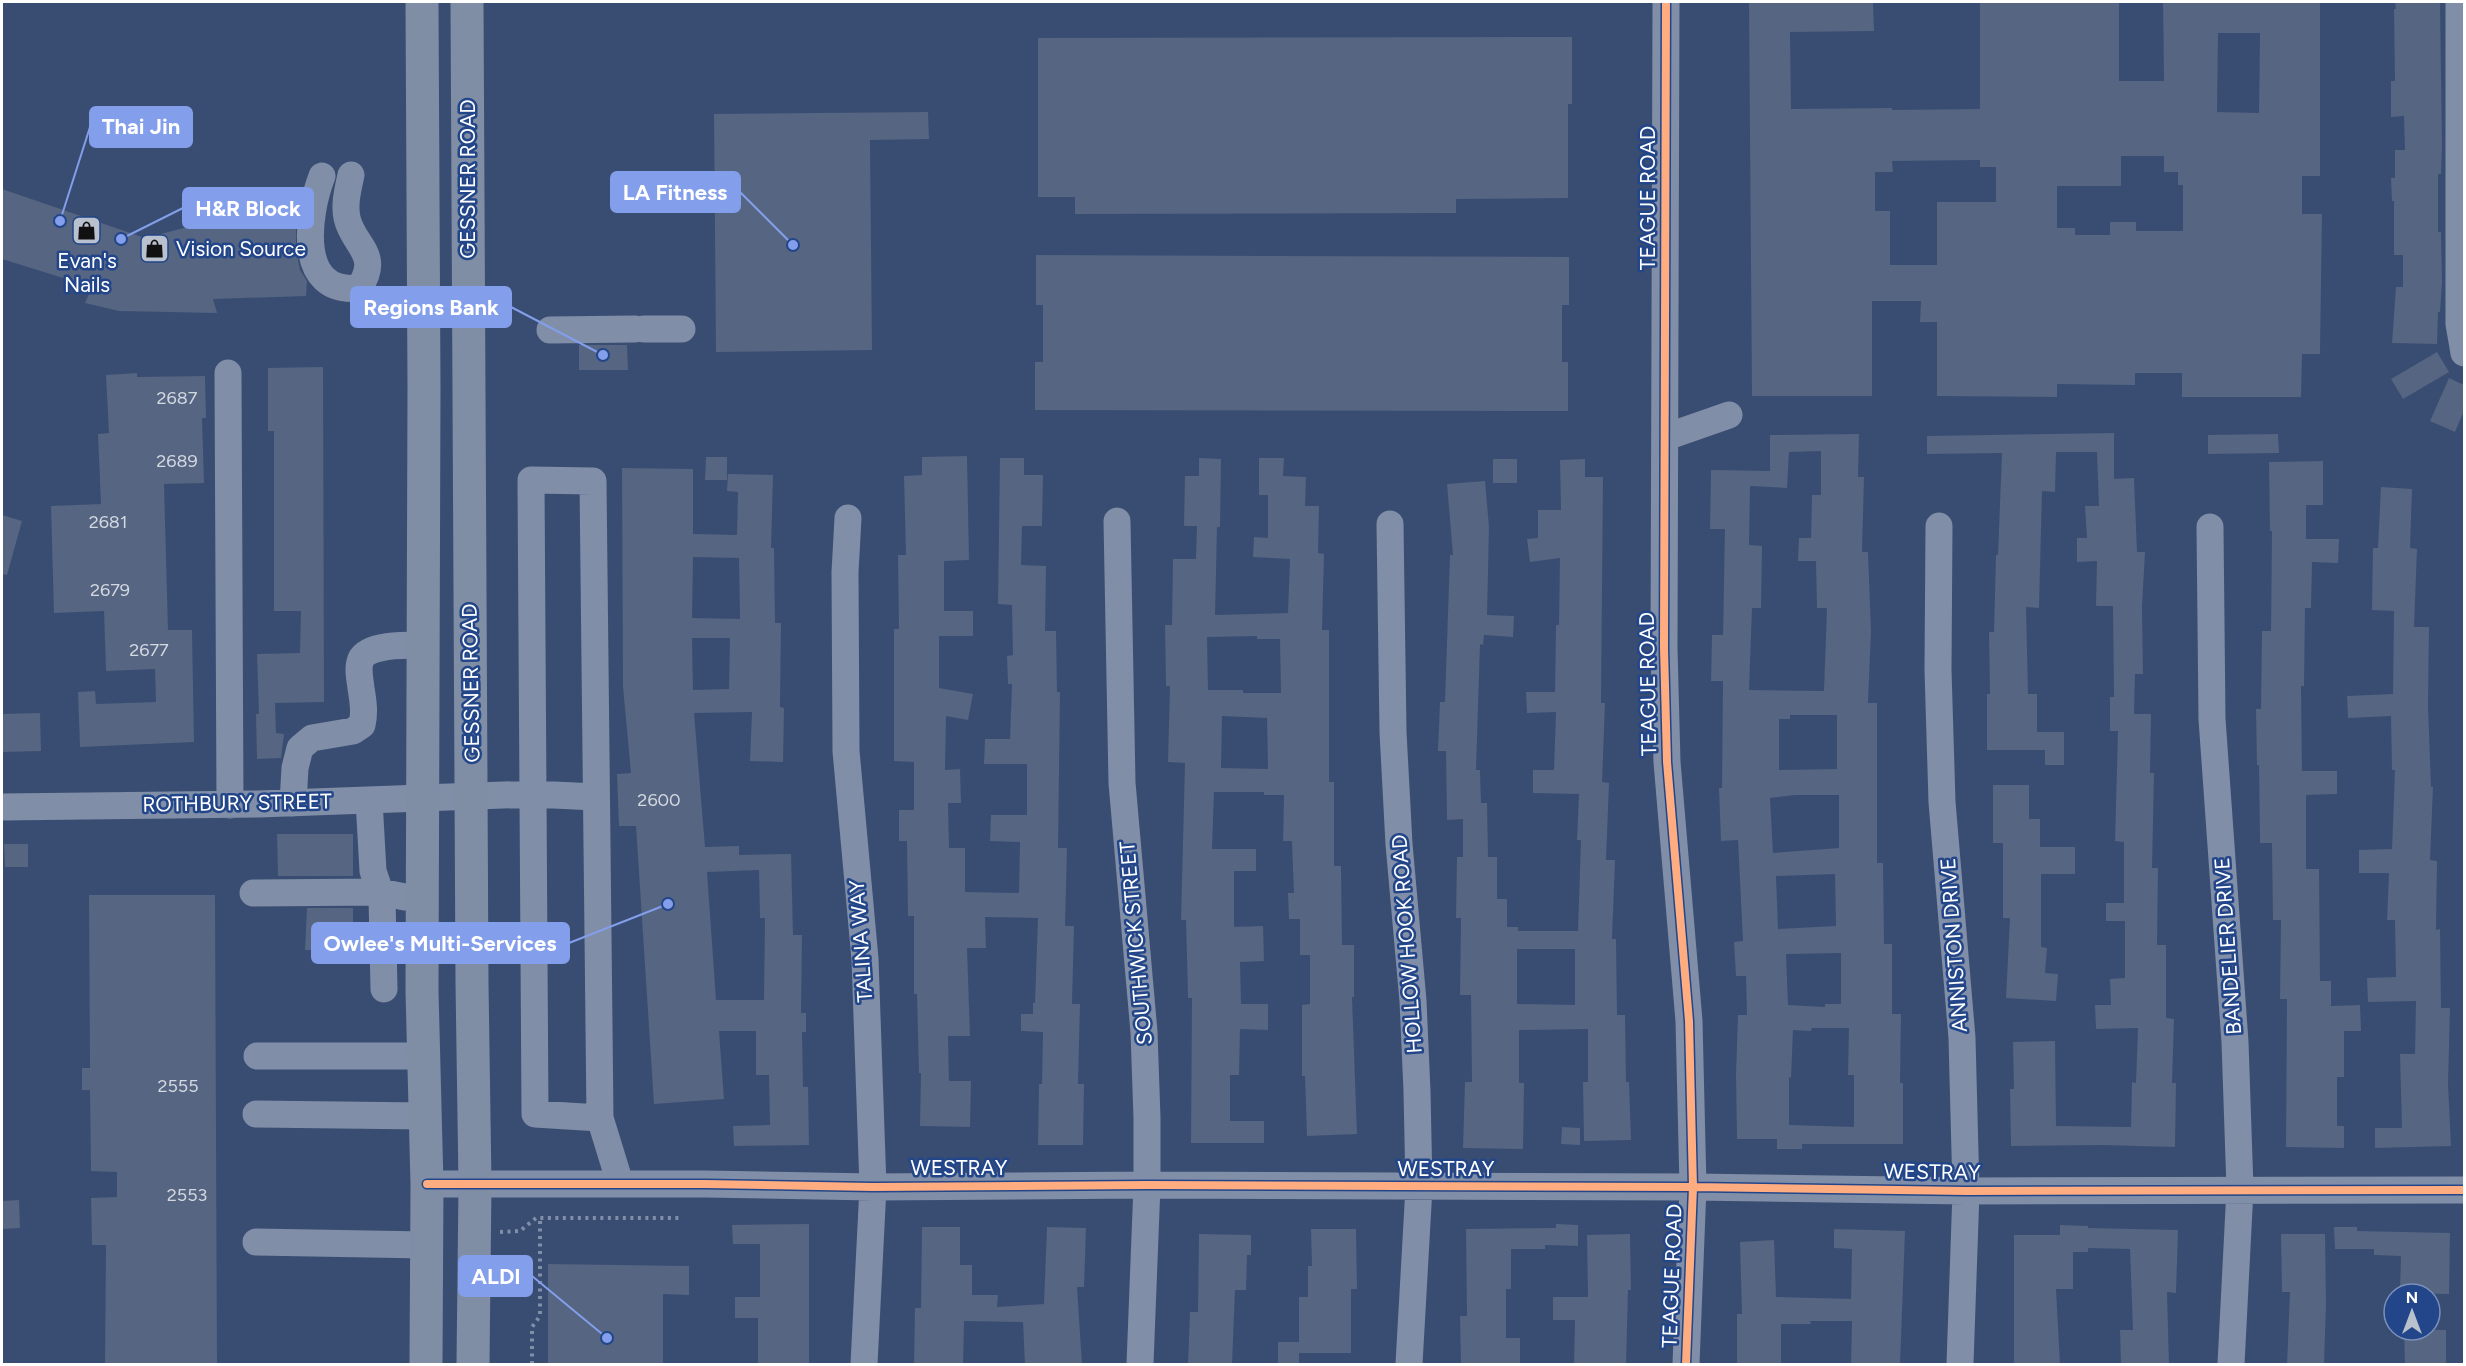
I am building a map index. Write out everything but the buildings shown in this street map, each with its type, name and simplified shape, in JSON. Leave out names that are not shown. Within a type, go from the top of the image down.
[{"type":"main road","points":[[422,2],[422,897],[426,1365]]},
{"type":"main road","name":"GESSNER ROAD","points":[[467,2],[468,454],[475,1184],[473,1365]]},
{"type":"street","name":"TEAGUE ROAD","points":[[1666,2],[1664,648],[1666,762],[1689,1021],[1693,1187],[1686,1365]]},
{"type":"street","points":[[2459,2],[2462,74],[2459,324],[2464,353]]},
{"type":"street","points":[[322,176],[314,196],[311,219],[312,259],[322,278],[343,290],[359,288],[368,276],[368,261],[348,220],[346,201],[351,175]]},
{"type":"street","points":[[550,330],[682,329]]},
{"type":"street","points":[[228,373],[230,805]]},
{"type":"street","points":[[1666,437],[1729,415]]},
{"type":"street","points":[[600,1118],[535,1114],[531,480],[593,481],[600,1118],[620,1183]]},
{"type":"street","name":"TALINA WAY","points":[[848,518],[845,572],[846,751],[865,959],[873,1187],[864,1365]]},
{"type":"street","name":"SOUTHWICK STREET","points":[[1117,520],[1122,783],[1144,1032],[1148,1185],[1140,1365]]},
{"type":"street","name":"HOLLOW HOOK ROAD","points":[[1390,524],[1393,732],[1399,844],[1413,1001],[1419,1187],[1410,1365]]},
{"type":"street","name":"ANNISTON DRIVE","points":[[1939,525],[1938,670],[1942,802],[1962,1038],[1966,1191],[1960,1365]]},
{"type":"street","name":"BANDELIER DRIVE","points":[[2210,526],[2212,719],[2233,1021],[2240,1189],[2231,1365]]},
{"type":"street","points":[[293,803],[295,768],[300,748],[312,738],[353,731],[362,725],[365,714],[359,668],[365,654],[396,645],[423,645]]},
{"type":"street","name":"ROTHBURY STREET","points":[[2,807],[230,805],[533,794],[596,797]]},
{"type":"street","points":[[369,800],[373,871],[382,898],[384,989]]},
{"type":"street","points":[[254,893],[380,892],[405,897],[422,897]]},
{"type":"street","points":[[257,1056],[423,1056]]},
{"type":"street","points":[[256,1114],[425,1116]]},
{"type":"street","name":"WESTRAY","points":[[426,1184],[620,1183],[873,1187],[1148,1185],[1693,1187],[1966,1191],[2464,1190]]},
{"type":"street","points":[[256,1242],[426,1245]]},
{"type":"path","points":[[494,1232],[520,1231],[536,1218],[679,1218]]},
{"type":"path","points":[[532,1365],[532,1327],[540,1316],[540,1218]]},
{"type":"cycle path","points":[[1666,2],[1664,648],[1667,762],[1689,1021],[1693,1187],[1686,1364]]},
{"type":"cycle path","points":[[427,1184],[705,1184],[873,1187],[1147,1185],[1693,1187],[1966,1191],[2464,1190]]},
{"type":"place","name":"Thai Jin","points":[[60,221]]},
{"type":"place","name":"Evan's Nails","points":[[87,230]]},
{"type":"place","name":"H&R Block","points":[[121,239]]},
{"type":"place","name":"LA Fitness","points":[[793,245]]},
{"type":"place","name":"Vision Source","points":[[155,249]]},
{"type":"place","name":"Regions Bank","points":[[603,355]]},
{"type":"place","name":"Owlee's Multi-Services","points":[[668,904]]},
{"type":"place","name":"ALDI","points":[[607,1338]]}]
